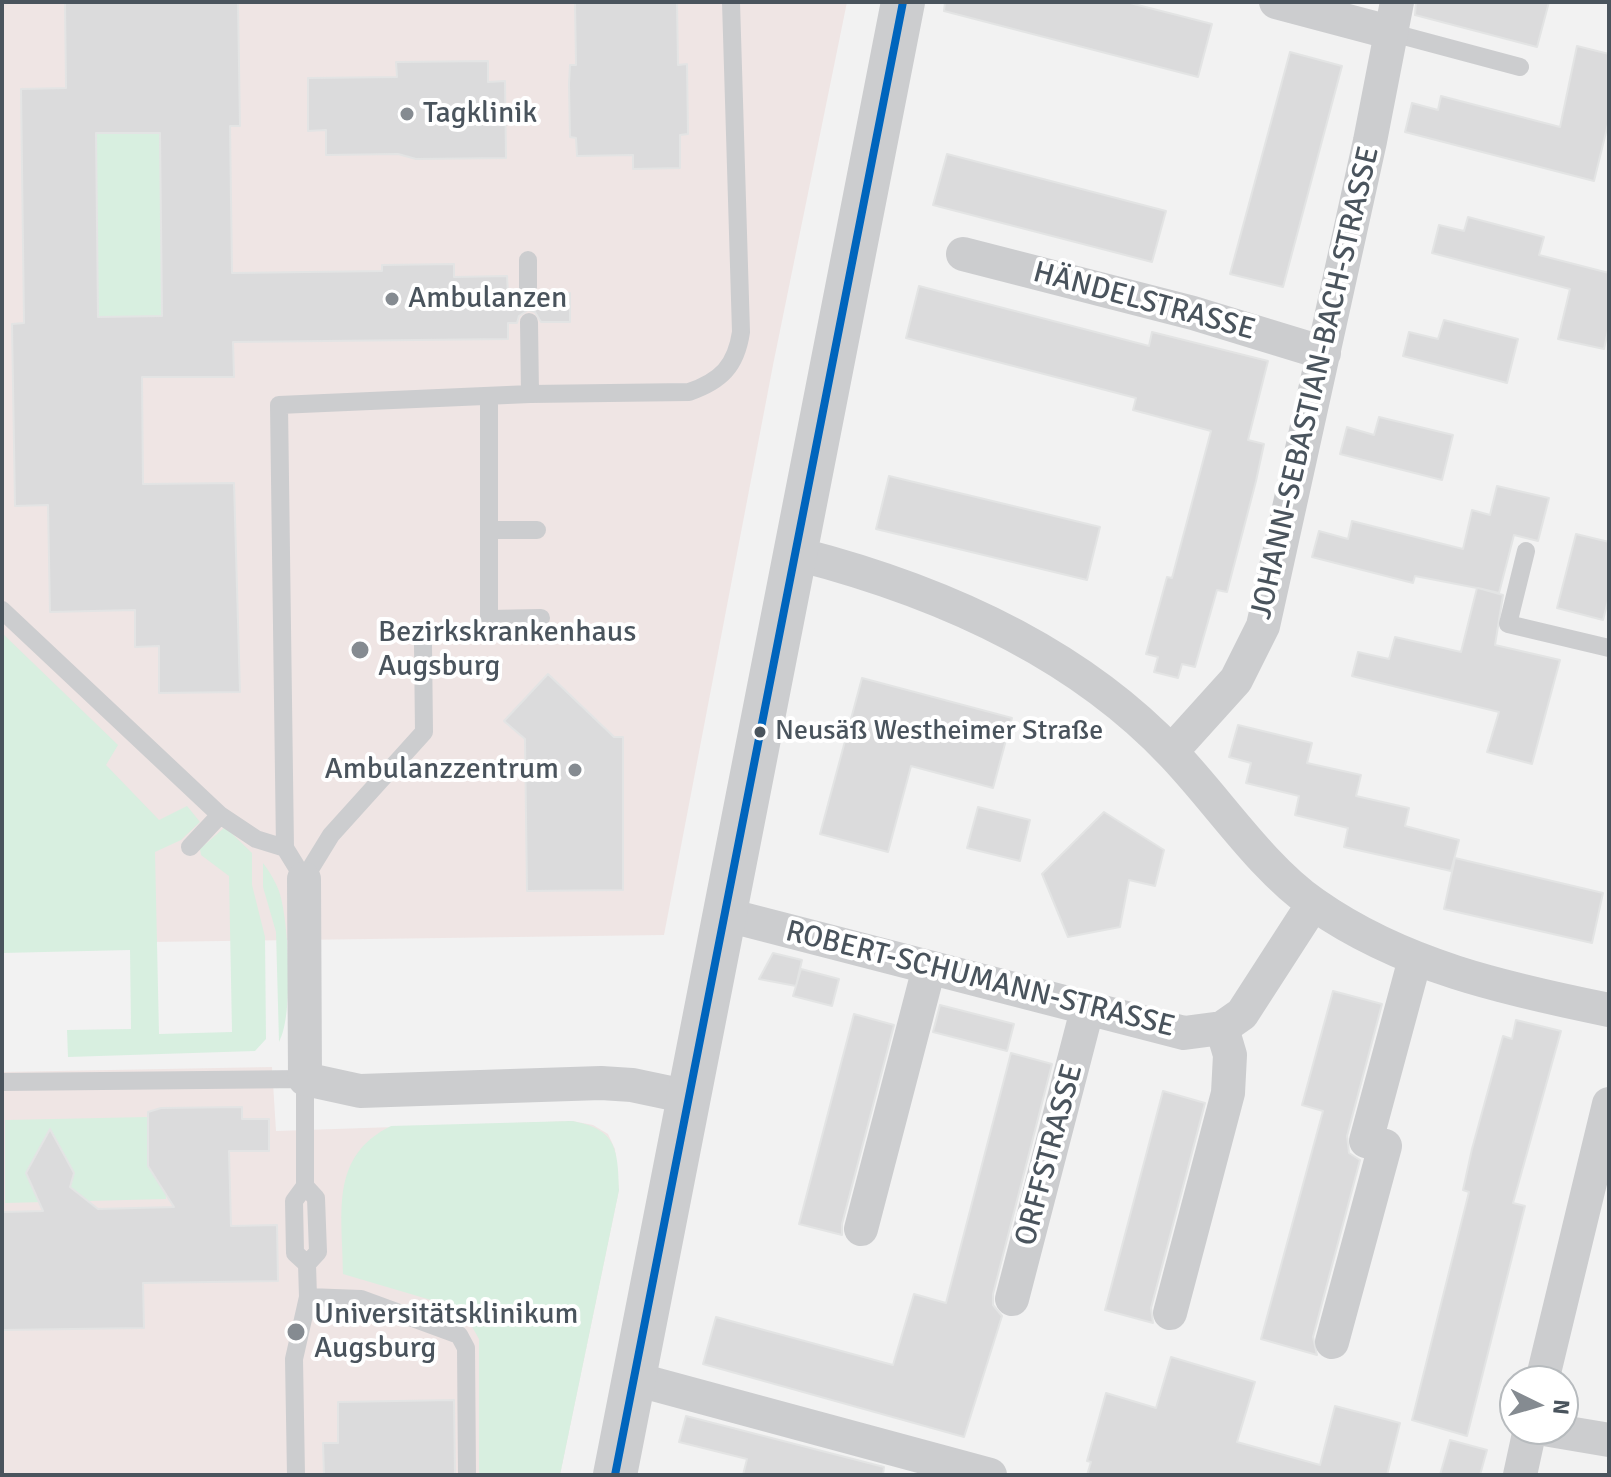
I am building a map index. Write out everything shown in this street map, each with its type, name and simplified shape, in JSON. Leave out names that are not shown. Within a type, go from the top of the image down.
[{"type":"street","points":[[615,1475],[727,915],[903,2]]},
{"type":"street","points":[[1276,2],[1393,17]]},
{"type":"street","name":"JOHANN-SEBASTIAN-BACH-STRASSE","points":[[1171,752],[1236,680],[1263,626],[1370,141],[1393,17]]},
{"type":"street","name":"HÄNDELSTRASSE","points":[[963,254],[1193,313],[1324,353]]},
{"type":"street","points":[[797,554],[891,581],[1033,646],[1086,680],[1171,752],[1284,879],[1313,904],[1415,959],[1511,989],[1609,1010]]},
{"type":"street","points":[[304,879],[305,1079],[360,1091],[601,1083],[632,1085],[689,1097]]},
{"type":"street","points":[[1170,1313],[1228,1093],[1230,1055],[1222,1028],[1242,1014],[1254,999],[1313,904]]},
{"type":"street","name":"ROBERT-SCHUMANN-STRASSE","points":[[727,915],[1165,1031],[1203,1032],[1222,1028]]},
{"type":"street","points":[[1332,1342],[1385,1146],[1366,1141],[1415,959]]},
{"type":"street","points":[[861,1229],[929,968]]},
{"type":"street","name":"ORFFSTRASSE","points":[[1012,1299],[1087,1010]]},
{"type":"street","points":[[1546,1365],[1609,1104]]},
{"type":"street","points":[[635,1379],[990,1475]]},
{"type":"street","points":[[1579,1435],[1609,1440]]},
{"type":"street","points":[[1520,1475],[1527,1445]]},
{"type":"lane","points":[[423,645],[424,732],[331,835],[304,879],[285,848],[279,405],[530,394],[689,392],[712,384],[728,370],[738,352],[741,332],[731,2]]},
{"type":"lane","points":[[1393,17],[1520,67]]},
{"type":"lane","points":[[528,260],[528,293]]},
{"type":"lane","points":[[529,322],[530,394]]},
{"type":"lane","points":[[489,396],[489,619],[541,618]]},
{"type":"lane","points":[[490,530],[537,530]]},
{"type":"lane","points":[[1526,551],[1508,624],[1609,648]]},
{"type":"lane","points":[[2,610],[220,815],[256,839],[285,848]]},
{"type":"lane","points":[[190,847],[220,815]]},
{"type":"lane","points":[[2,1082],[305,1079],[305,1186],[316,1198],[318,1252],[307,1264],[308,1297],[294,1359],[296,1475]]},
{"type":"lane","points":[[308,1297],[361,1299],[459,1335],[466,1348],[467,1475]]},
{"type":"shaded area","name":"Bezirkskrankenhaus Augsburg","points":[[2,2],[847,2],[773,365],[664,935],[2,944]]},
{"type":"shaded area","name":"Universitätsklinikum Augsburg","points":[[272,1067],[276,1131],[572,1121],[593,1125],[608,1134],[615,1149],[619,1190],[560,1475],[2,1475],[2,1072]]},
{"type":"green space","points":[[96,133],[160,133],[162,316],[98,317]]},
{"type":"green space","points":[[2,633],[118,745],[106,765],[159,820],[187,806],[200,822],[181,840],[155,852],[159,1034],[232,1032],[229,876],[201,855],[200,849],[225,827],[252,853],[252,885],[265,937],[266,1039],[255,1051],[68,1057],[67,1030],[131,1029],[130,950],[2,953]]},
{"type":"green space","points":[[263,863],[279,891],[287,945],[287,1012],[279,1042],[276,932],[263,887]]},
{"type":"green space","points":[[148,1117],[165,1175],[166,1199],[5,1203],[5,1120]]},
{"type":"green space","points":[[572,1121],[598,1129],[612,1143],[619,1190],[560,1475],[479,1475],[479,1339],[466,1316],[441,1303],[343,1274],[343,1190],[357,1154],[371,1139],[391,1126]]},
{"type":"building","points":[[65,2],[238,2],[240,126],[230,126],[232,273],[382,271],[382,265],[454,264],[454,277],[507,276],[508,294],[516,294],[518,300],[527,305],[535,303],[540,293],[570,293],[570,322],[541,322],[535,312],[528,310],[519,316],[517,323],[508,323],[508,339],[233,342],[234,377],[142,377],[143,484],[234,483],[240,692],[159,693],[159,646],[135,647],[135,610],[50,612],[48,505],[15,506],[12,324],[24,323],[21,89],[66,88]],"holes":[[[96,133],[160,133],[162,316],[98,317]]]},
{"type":"building","points":[[575,2],[677,2],[678,65],[687,64],[688,134],[680,135],[680,168],[633,169],[633,155],[577,156],[576,138],[570,137],[569,84],[570,65],[576,65]]},
{"type":"building","points":[[945,2],[1126,2],[1212,24],[1198,77],[944,11]]},
{"type":"building","points":[[1416,2],[1549,2],[1537,47],[1415,15]]},
{"type":"building","points":[[1577,46],[1609,54],[1609,120],[1594,181],[1405,132],[1412,103],[1438,110],[1441,96],[1560,127]]},
{"type":"building","points":[[1290,52],[1342,66],[1283,287],[1230,274]]},
{"type":"building","name":"Tagklinik","points":[[488,61],[488,82],[505,81],[506,158],[416,159],[398,154],[326,155],[326,130],[308,131],[308,78],[397,77],[396,62]]},
{"type":"building","points":[[947,154],[1166,211],[1152,262],[933,205]]},
{"type":"building","points":[[1468,217],[1544,237],[1539,255],[1609,273],[1609,326],[1604,349],[1558,339],[1570,289],[1432,253],[1439,225],[1464,231]]},
{"type":"building","points":[[919,286],[1149,346],[1152,332],[1268,361],[1248,440],[1264,444],[1256,481],[1227,592],[1217,590],[1195,667],[1182,664],[1178,678],[1154,672],[1158,657],[1146,654],[1167,577],[1172,578],[1211,431],[1133,410],[1136,398],[906,338]]},
{"type":"building","points":[[1444,320],[1518,339],[1507,383],[1403,356],[1409,332],[1438,339]]},
{"type":"building","points":[[1379,417],[1453,435],[1442,480],[1340,454],[1347,427],[1374,435]]},
{"type":"building","points":[[889,476],[1100,527],[1087,580],[876,529]]},
{"type":"building","points":[[1497,486],[1549,498],[1538,541],[1514,535],[1499,593],[1478,588],[1503,595],[1495,645],[1560,660],[1532,764],[1487,752],[1499,712],[1352,676],[1358,652],[1389,659],[1395,637],[1461,652],[1477,588],[1415,576],[1413,583],[1312,557],[1319,531],[1348,539],[1352,521],[1463,549],[1472,510],[1490,515]]},
{"type":"building","points":[[1576,534],[1609,542],[1609,597],[1603,620],[1557,608]]},
{"type":"building","name":"Ambulanzzentrum","points":[[548,674],[614,737],[623,737],[623,890],[527,891],[525,739],[504,721]]},
{"type":"building","points":[[862,678],[1012,718],[993,788],[911,766],[888,852],[820,834]]},
{"type":"building","points":[[1238,725],[1312,743],[1307,763],[1361,775],[1356,796],[1409,808],[1405,826],[1459,840],[1451,871],[1344,847],[1348,828],[1295,815],[1299,796],[1246,783],[1251,763],[1229,757]]},
{"type":"building","points":[[978,807],[1030,820],[1020,861],[967,848]]},
{"type":"building","points":[[1104,812],[1164,850],[1155,886],[1129,880],[1120,927],[1068,937],[1042,874]]},
{"type":"building","points":[[1455,858],[1603,893],[1592,943],[1444,909]]},
{"type":"building","points":[[773,953],[802,960],[796,986],[759,979]]},
{"type":"building","points":[[801,969],[839,979],[832,1006],[793,996]]},
{"type":"building","points":[[1333,991],[1382,1004],[1347,1136],[1349,1153],[1360,1160],[1313,1337],[1317,1355],[1261,1339],[1323,1111],[1302,1105]]},
{"type":"building","points":[[940,1005],[1014,1024],[1007,1051],[933,1032]]},
{"type":"building","points":[[854,1014],[894,1025],[842,1224],[842,1235],[799,1224]]},
{"type":"building","points":[[1516,1020],[1561,1031],[1513,1203],[1525,1206],[1467,1436],[1412,1420],[1469,1192],[1463,1190],[1472,1149],[1503,1036],[1512,1039]]},
{"type":"building","points":[[1011,1053],[1052,1064],[993,1294],[993,1305],[1002,1316],[964,1437],[703,1364],[716,1317],[893,1365],[914,1294],[946,1303]]},
{"type":"building","points":[[1163,1091],[1205,1103],[1151,1308],[1153,1323],[1105,1310]]},
{"type":"building","points":[[242,1107],[242,1119],[269,1119],[269,1151],[229,1151],[231,1226],[277,1225],[278,1281],[143,1283],[144,1328],[2,1330],[2,1212],[43,1211],[26,1173],[50,1129],[74,1173],[70,1187],[98,1209],[174,1207],[148,1166],[148,1112],[161,1108]]},
{"type":"building","points":[[1171,1357],[1255,1382],[1237,1442],[1320,1465],[1335,1406],[1400,1423],[1387,1475],[1087,1475],[1091,1462],[1087,1461],[1106,1393],[1156,1408]]},
{"type":"building","points":[[454,1400],[455,1475],[324,1475],[323,1443],[338,1443],[338,1402]]},
{"type":"building","points":[[686,1416],[884,1467],[883,1475],[743,1475],[747,1459],[679,1442]]},
{"type":"building","points":[[1450,1440],[1487,1450],[1480,1475],[1440,1475]]},
{"type":"transit line","points":[[615,1475],[903,2]]},
{"type":"place","name":"Tagklinik","points":[[407,114]]},
{"type":"place","name":"Ambulanzen","points":[[392,299]]},
{"type":"place","name":"Bezirkskrankenhaus Augsburg","points":[[360,650]]},
{"type":"place","name":"Neusäß Westheimer Straße","points":[[760,732]]},
{"type":"place","name":"Ambulanzzentrum","points":[[575,770]]},
{"type":"place","name":"Universitätsklinikum Augsburg","points":[[296,1332]]}]
